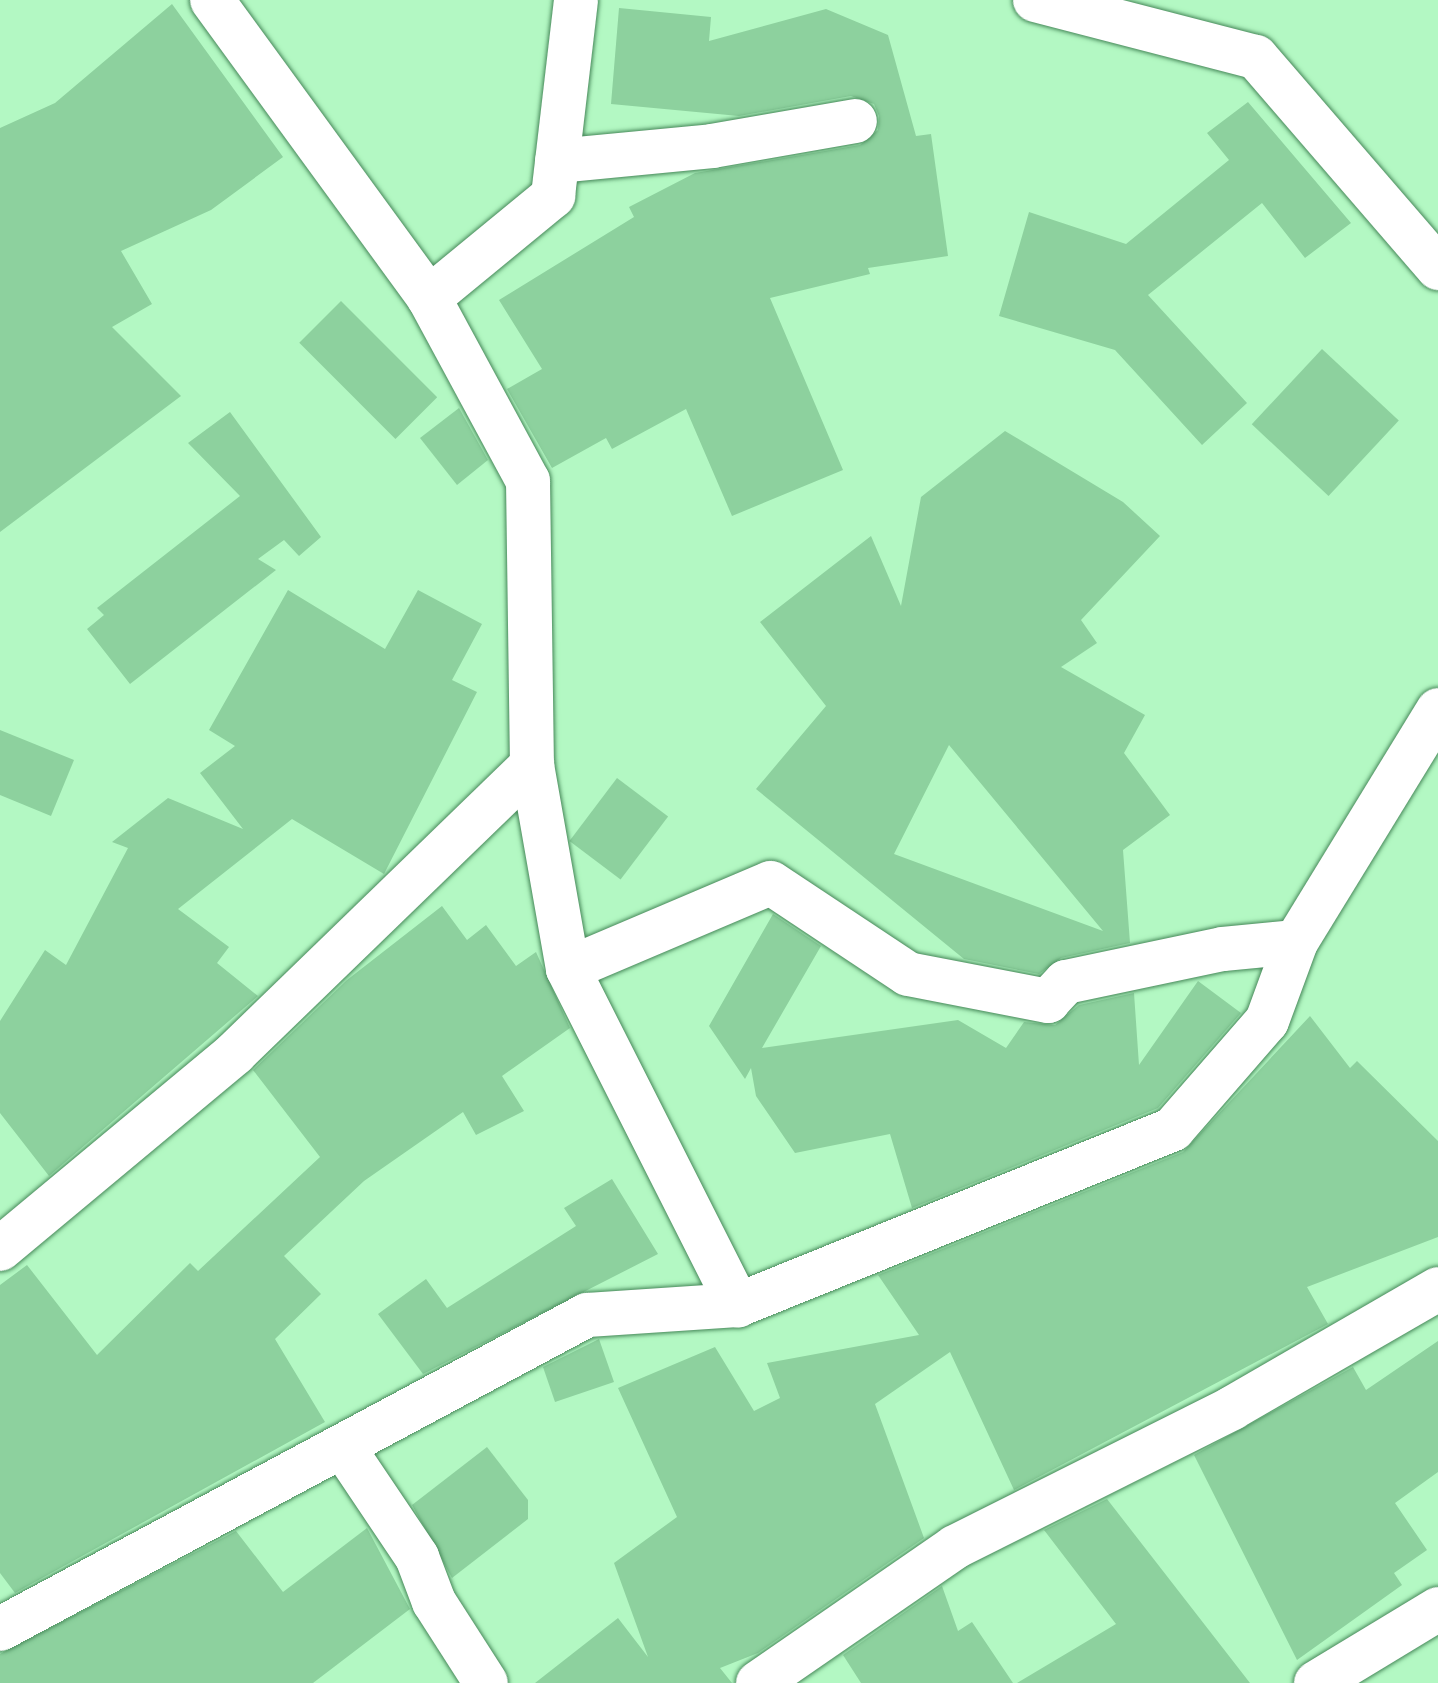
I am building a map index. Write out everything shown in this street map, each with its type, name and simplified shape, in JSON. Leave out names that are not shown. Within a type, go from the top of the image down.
[{"type":"street","points":[[212,0],[429,298],[528,481],[532,765],[568,969],[738,1305]]},
{"type":"street","points":[[429,298],[553,196],[576,0]]},
{"type":"street","points":[[1040,1],[1256,57],[1438,268]]},
{"type":"street","points":[[557,161],[712,146],[855,121]]},
{"type":"street","points":[[0,1629],[587,1315],[738,1305],[1173,1129],[1267,1021],[1296,942],[1438,710]]},
{"type":"street","points":[[0,1249],[235,1053],[532,765]]},
{"type":"street","points":[[568,969],[771,883],[908,974],[1048,1001],[1066,982],[1223,949],[1296,942]]},
{"type":"street","points":[[758,1683],[955,1547],[1232,1408],[1438,1289]]},
{"type":"street","points":[[343,1447],[417,1557],[434,1602],[486,1683]]},
{"type":"street","points":[[1316,1683],[1438,1609]]},
{"type":"building","points":[[172,4],[283,157],[211,210],[121,251],[152,304],[112,327],[181,396],[0,532],[0,128],[55,103]]},
{"type":"building","points":[[619,8],[711,17],[709,41],[826,9],[888,35],[916,136],[931,134],[948,256],[868,268],[870,274],[770,298],[843,470],[732,516],[686,409],[612,449],[606,438],[552,468],[507,389],[542,369],[499,300],[634,217],[629,207],[695,173],[860,145],[878,130],[879,116],[874,104],[851,96],[739,116],[611,104]]},
{"type":"building","points":[[1248,102],[1351,223],[1305,258],[1262,203],[1148,295],[1247,403],[1202,445],[1115,350],[999,316],[1029,212],[1126,244],[1229,160],[1207,133]]},
{"type":"building","points":[[341,301],[437,397],[395,439],[299,343]]},
{"type":"building","points":[[1322,349],[1399,421],[1329,496],[1252,424]]},
{"type":"building","points":[[459,408],[488,460],[457,485],[420,438]]},
{"type":"building","points":[[230,412],[321,537],[299,556],[284,540],[258,559],[276,570],[130,684],[87,629],[104,615],[97,608],[240,496],[188,443]]},
{"type":"building","points":[[1005,431],[1123,502],[1160,536],[1081,620],[1097,643],[1061,667],[1145,715],[1124,753],[1170,815],[1123,850],[1130,943],[1061,958],[1039,974],[964,959],[756,789],[826,706],[760,622],[871,536],[901,606],[921,497]],"holes":[[[949,745],[1103,931],[894,854]]]},
{"type":"building","points":[[288,590],[385,649],[418,590],[482,624],[452,680],[477,692],[384,874],[292,819],[178,909],[229,947],[217,963],[258,996],[49,1176],[0,1113],[0,1021],[45,950],[66,965],[128,848],[112,842],[168,798],[243,829],[200,773],[235,746],[209,730]]},
{"type":"building","points":[[0,730],[74,760],[51,816],[0,795]]},
{"type":"building","points":[[617,778],[668,817],[621,880],[569,841]]},
{"type":"building","points":[[442,906],[467,940],[486,925],[516,966],[536,952],[570,1028],[502,1076],[524,1111],[476,1135],[463,1112],[364,1181],[284,1256],[321,1294],[275,1339],[325,1422],[15,1593],[0,1573],[0,1285],[27,1265],[97,1355],[190,1263],[198,1271],[320,1157],[253,1070],[347,980]]},
{"type":"building","points":[[773,914],[821,946],[762,1048],[958,1020],[1006,1048],[1024,1022],[1055,1025],[1079,1005],[1134,993],[1139,1065],[1198,981],[1241,1013],[1158,1108],[912,1208],[890,1134],[795,1153],[756,1096],[751,1068],[745,1079],[709,1026]]},
{"type":"building","points":[[1310,1016],[1350,1068],[1357,1061],[1438,1141],[1438,1237],[1307,1287],[1328,1324],[1014,1490],[950,1352],[875,1404],[924,1538],[758,1653],[720,1668],[732,1683],[535,1683],[618,1618],[648,1657],[614,1563],[677,1517],[618,1388],[715,1347],[754,1411],[780,1398],[767,1363],[919,1335],[878,1275],[1183,1152]]},
{"type":"building","points":[[612,1179],[658,1254],[423,1374],[378,1314],[426,1279],[447,1308],[576,1226],[564,1208]]},
{"type":"building","points":[[599,1339],[614,1382],[555,1402],[543,1367]]},
{"type":"building","points":[[1438,1341],[1438,1472],[1395,1503],[1427,1550],[1394,1573],[1402,1585],[1297,1660],[1194,1455],[1353,1367],[1366,1390]]},
{"type":"building","points":[[487,1447],[528,1500],[528,1519],[452,1578],[412,1505]]},
{"type":"building","points":[[1107,1499],[1250,1683],[1017,1683],[1116,1624],[1044,1530]]},
{"type":"building","points":[[367,1528],[410,1609],[313,1683],[0,1683],[0,1654],[236,1531],[283,1592]]},
{"type":"building","points":[[942,1586],[958,1631],[972,1622],[1013,1683],[861,1683],[843,1655]]}]
